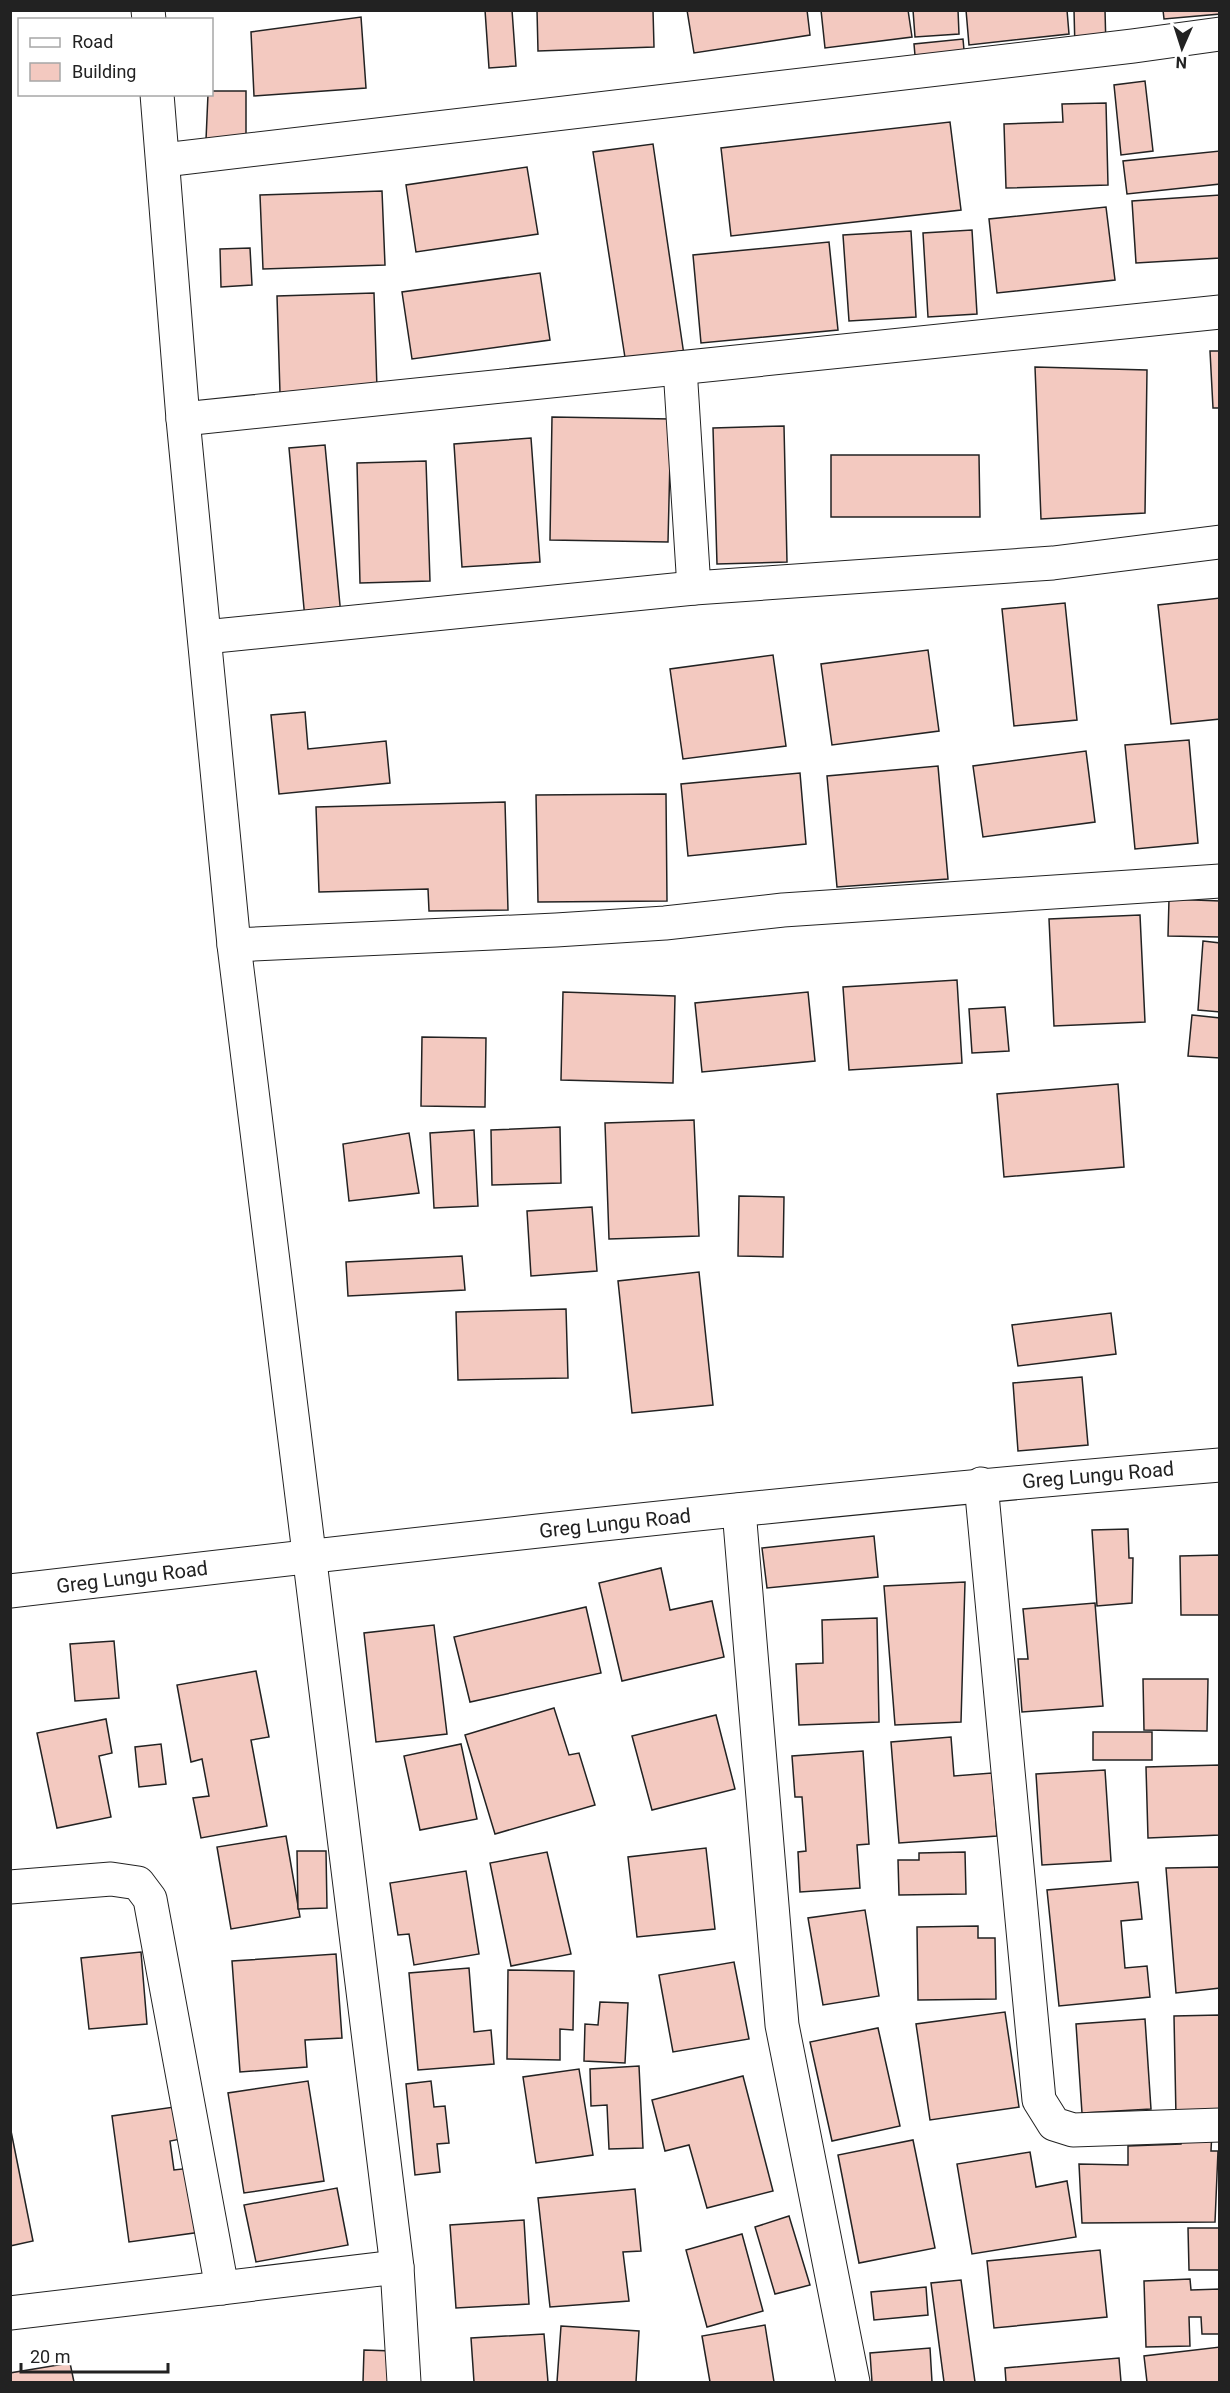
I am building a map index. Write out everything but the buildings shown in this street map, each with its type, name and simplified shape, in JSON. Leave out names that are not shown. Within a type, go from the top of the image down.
[{"type":"street","points":[[164,160],[1133,46],[1220,33]]},
{"type":"street","points":[[157,96],[183,419],[234,945],[397,2267],[404,2382]]},
{"type":"street","points":[[183,419],[1220,312]]},
{"type":"street","points":[[680,368],[694,588]]},
{"type":"street","points":[[205,637],[694,588],[1053,563],[1220,542]]},
{"type":"street","points":[[234,945],[567,930],[666,923],[807,908],[1220,881]]},
{"type":"street","name":"Greg Lungu Road","points":[[10,1591],[309,1556],[981,1484],[1220,1465]]},
{"type":"street","points":[[981,1484],[1039,2100],[1054,2124],[1073,2130],[1220,2125]]},
{"type":"street","points":[[739,1510],[782,2025],[853,2382]]},
{"type":"street","points":[[10,1887],[111,1879],[138,1883],[150,1899],[222,2288]]},
{"type":"street","points":[[10,2313],[397,2267]]}]
